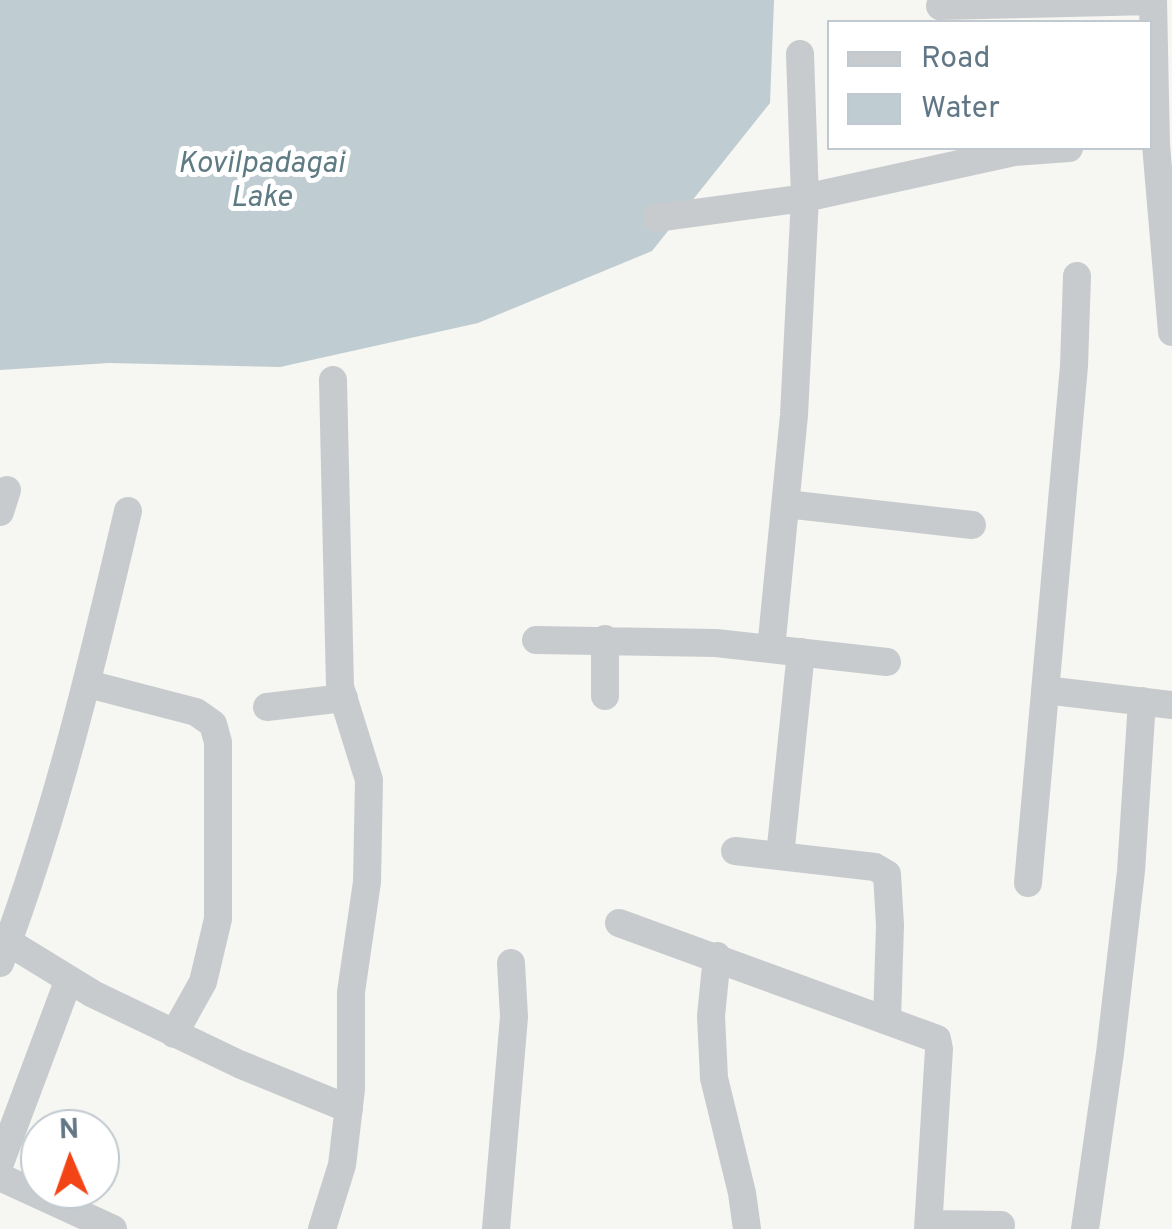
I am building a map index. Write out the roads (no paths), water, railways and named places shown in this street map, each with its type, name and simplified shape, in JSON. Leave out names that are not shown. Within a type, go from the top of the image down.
[{"type":"street","points":[[940,6],[1153,1],[1172,331]]},
{"type":"street","points":[[771,649],[794,415],[805,198],[800,54]]},
{"type":"street","points":[[657,218],[805,198],[1014,152],[1042,150]]},
{"type":"street","points":[[1028,882],[1074,366],[1078,276]]},
{"type":"street","points":[[322,1229],[342,1165],[348,1109],[351,992],[367,882],[369,780],[340,687],[332,380]]},
{"type":"street","points":[[786,504],[972,525]]},
{"type":"street","points":[[128,511],[88,684],[3,947],[174,1034],[348,1109]]},
{"type":"street","points":[[605,639],[605,696]]},
{"type":"street","points":[[536,640],[716,643],[887,662]]},
{"type":"street","points":[[780,856],[801,652]]},
{"type":"street","points":[[88,684],[196,712],[213,724],[218,742],[218,919],[203,982],[174,1034]]},
{"type":"street","points":[[1045,690],[1172,705]]},
{"type":"street","points":[[268,707],[344,698]]},
{"type":"street","points":[[1085,1229],[1131,871],[1142,701]]},
{"type":"street","points":[[735,852],[875,867],[887,874],[890,925],[886,1020]]},
{"type":"street","points":[[619,924],[717,956],[936,1039],[939,1049],[929,1227],[1001,1225]]},
{"type":"street","points":[[717,956],[712,1016],[714,1078],[747,1229]]},
{"type":"street","points":[[496,1229],[514,1017],[510,963]]},
{"type":"street","points":[[0,1163],[69,979]]},
{"type":"street","points":[[0,1178],[113,1229]]},
{"type":"water","name":"Kovilpadagai Lake","points":[[0,0],[774,0],[770,103],[652,251],[478,323],[280,367],[109,363],[0,370]]}]
